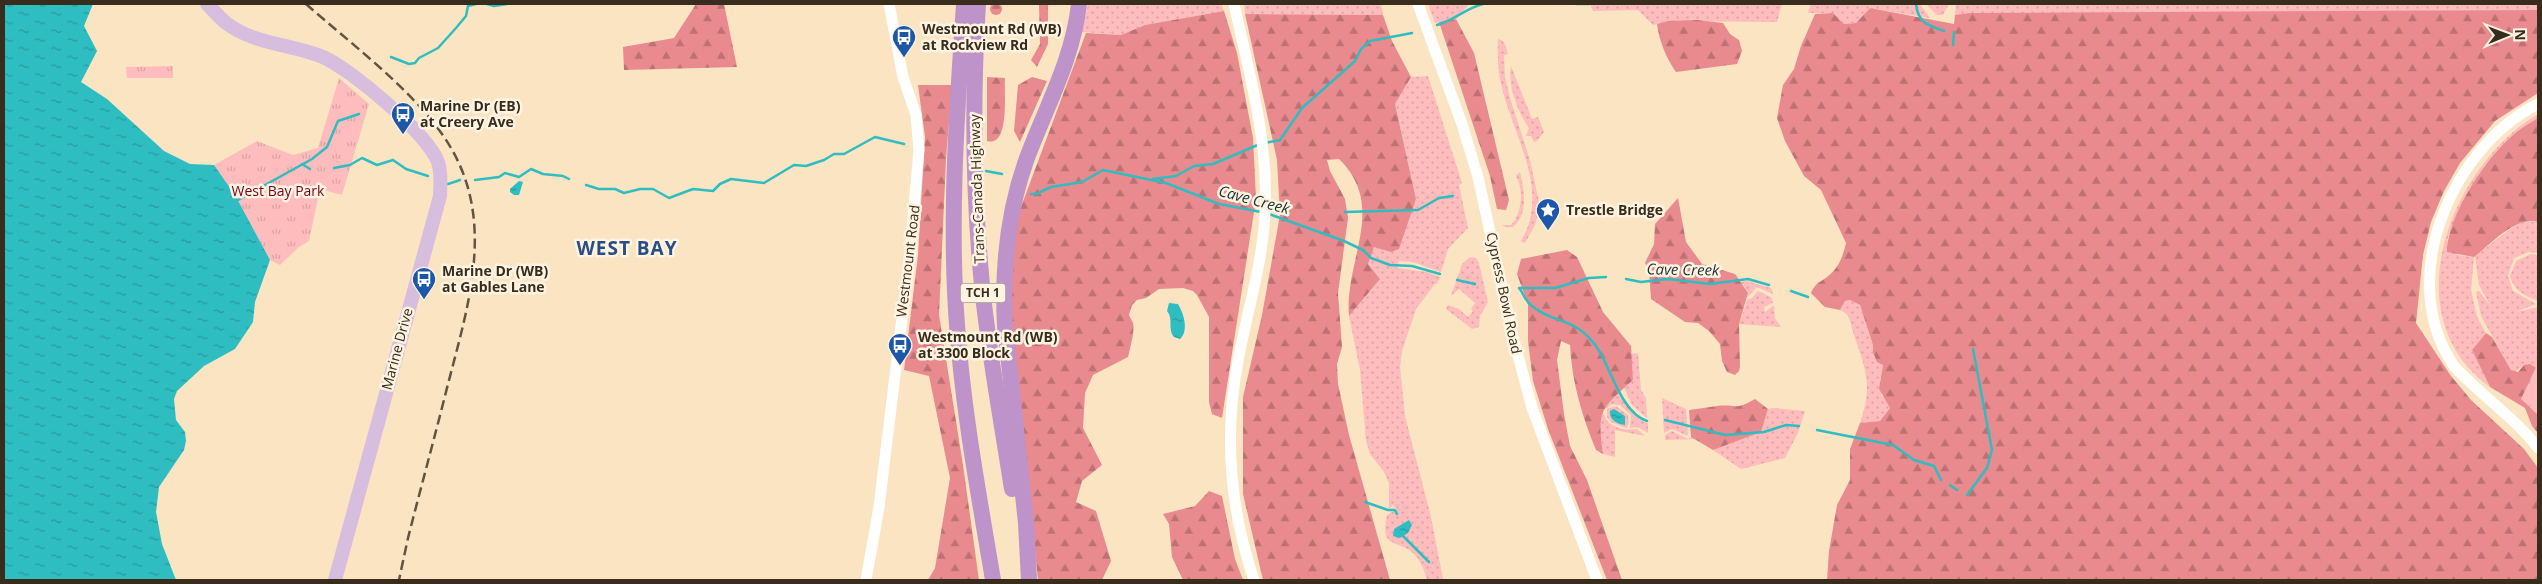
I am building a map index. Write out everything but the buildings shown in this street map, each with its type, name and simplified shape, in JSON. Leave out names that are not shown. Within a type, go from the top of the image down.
[{"type":"highway","name":"Trans-Canada Highway","points":[[963,4],[954,200],[956,305],[962,380],[993,580]]},
{"type":"highway","name":"Trans-Canada Highway","points":[[978,4],[974,146],[980,257],[994,376],[1028,580]]},
{"type":"highway","points":[[1028,580],[1026,523],[1005,326],[1006,246],[1012,209],[1022,174],[1065,66],[1076,26],[1079,4]]},
{"type":"main road","name":"Marine Drive","points":[[207,4],[226,23],[242,32],[258,39],[323,57],[356,78],[428,145],[438,161],[441,174],[438,203],[335,580]]},
{"type":"street","name":"Westmount Road","points":[[866,580],[880,498],[910,252],[920,150],[916,114],[902,77],[889,4]]},
{"type":"street","points":[[1234,4],[1256,108],[1266,190],[1260,255],[1233,387],[1230,451],[1238,524],[1254,580]]},
{"type":"street","name":"Cypress Bowl Road","points":[[1418,4],[1453,97],[1478,176],[1513,337],[1532,408],[1597,580]]},
{"type":"street","points":[[2538,104],[2516,118],[2495,135],[2456,186],[2436,235],[2431,260],[2429,287],[2431,313],[2452,364],[2538,448]]},
{"type":"green space","points":[[998,3],[1001,4],[1001,14],[994,15],[991,14],[990,7],[991,4]]},
{"type":"green space","points":[[696,4],[724,4],[737,67],[624,70],[623,47],[674,38]]},
{"type":"green space","points":[[1039,4],[1048,4],[1048,44],[1037,67],[1031,60],[1040,44]]},
{"type":"green space","points":[[1088,4],[1221,4],[1224,11],[1145,25],[1121,35],[1082,32]]},
{"type":"green space","points":[[1244,4],[1381,4],[1383,15],[1245,14]]},
{"type":"green space","points":[[1428,4],[1469,4],[1456,19],[1435,23]]},
{"type":"green space","points":[[1590,4],[1782,4],[1777,22],[1668,21],[1653,25],[1638,10],[1593,11]]},
{"type":"green space","points":[[1811,4],[1920,4],[1930,18],[1870,8],[1856,23],[1844,24],[1833,13],[1808,13]]},
{"type":"green space","points":[[1926,4],[1949,4],[1943,15],[1937,15]]},
{"type":"green space","points":[[1956,4],[2538,4],[2538,10],[1955,15]]},
{"type":"green space","points":[[1870,8],[1954,24],[1955,15],[1970,13],[2538,10],[2538,93],[2495,121],[2460,163],[2444,191],[2431,222],[2423,255],[2416,323],[2451,376],[2471,400],[2524,449],[2538,468],[2538,580],[1827,580],[1829,551],[1837,505],[1850,480],[1850,449],[1860,423],[1880,421],[1890,408],[1879,389],[1883,365],[1877,362],[1873,352],[1873,345],[1860,305],[1850,300],[1845,301],[1840,310],[1825,307],[1811,293],[1816,285],[1837,266],[1846,243],[1821,190],[1804,176],[1785,141],[1777,118],[1783,85],[1794,69],[1801,46],[1815,14],[1833,13],[1844,24],[1856,23]]},
{"type":"green space","points":[[1224,11],[1237,53],[1253,138],[1256,199],[1222,418],[1212,414],[1209,402],[1209,317],[1197,295],[1193,291],[1183,288],[1159,289],[1146,298],[1137,300],[1132,305],[1129,315],[1133,326],[1128,357],[1093,375],[1085,393],[1083,428],[1102,465],[1082,481],[1076,502],[1096,511],[1111,561],[1102,580],[1038,580],[1008,291],[1015,223],[1086,33],[1121,35],[1145,25]]},
{"type":"green space","points":[[1245,14],[1383,15],[1392,41],[1411,77],[1395,104],[1416,199],[1399,249],[1391,252],[1374,247],[1368,264],[1380,279],[1349,316],[1349,295],[1362,215],[1361,196],[1353,177],[1339,159],[1327,160],[1330,171],[1345,199],[1348,218],[1338,293],[1342,347],[1337,364],[1338,384],[1349,435],[1390,580],[1263,580],[1243,494],[1243,397],[1262,315],[1280,215],[1277,160]]},
{"type":"green space","points":[[1456,19],[1474,53],[1509,200],[1506,210],[1497,209],[1490,176],[1439,22]]},
{"type":"green space","points":[[1697,20],[1723,23],[1730,34],[1739,40],[1742,51],[1737,64],[1676,72],[1664,49],[1657,24],[1668,21]]},
{"type":"green space","points":[[1498,39],[1504,43],[1507,50],[1508,55],[1504,56],[1505,77],[1530,160],[1540,207],[1535,225],[1525,243],[1521,241],[1529,223],[1532,204],[1531,185],[1528,166],[1501,85],[1498,66]]},
{"type":"green space","points":[[173,66],[173,78],[127,78],[126,67]]},
{"type":"green space","points":[[1511,66],[1532,119],[1538,117],[1544,132],[1534,142],[1531,136],[1526,136],[1529,128],[1514,98],[1510,73]]},
{"type":"green space","points":[[1428,76],[1462,183],[1459,185],[1468,228],[1448,249],[1441,272],[1413,262],[1399,261],[1397,268],[1427,272],[1440,277],[1437,284],[1435,284],[1416,309],[1402,351],[1400,367],[1405,416],[1431,517],[1443,579],[1427,580],[1422,565],[1415,555],[1390,541],[1385,533],[1387,515],[1397,509],[1393,505],[1389,509],[1389,483],[1384,472],[1370,454],[1366,441],[1360,370],[1349,316],[1380,279],[1368,264],[1374,246],[1391,252],[1416,199],[1395,104],[1411,77]]},
{"type":"green space","points":[[987,77],[1005,78],[1003,128],[994,141],[987,141]]},
{"type":"green space","points":[[1032,77],[1047,81],[1020,142],[1014,131],[1018,85]]},
{"type":"green space","name":"West Bay Park","points":[[339,78],[369,104],[342,195],[320,189],[309,241],[299,247],[280,265],[270,260],[235,195],[214,165],[257,141],[293,155],[318,148]]},
{"type":"green space","points":[[918,85],[952,85],[946,159],[939,315],[979,580],[928,580],[935,568],[950,478],[929,376],[904,370],[918,255],[925,137]]},
{"type":"green space","points":[[2538,114],[2538,118],[2507,142],[2494,156],[2463,204],[2447,240],[2458,255],[2474,257],[2471,290],[2477,317],[2486,333],[2472,350],[2490,387],[2460,357],[2444,322],[2439,283],[2444,243],[2458,205],[2480,169],[2507,138]]},
{"type":"green space","points":[[2538,118],[2538,222],[2530,221],[2513,227],[2496,238],[2474,257],[2447,252],[2454,220],[2483,169],[2506,141],[2520,129]]},
{"type":"green space","points":[[1520,172],[1524,193],[1523,208],[1518,222],[1513,227],[1505,227],[1502,225],[1511,225],[1518,215],[1520,208],[1521,194],[1519,181],[1516,176]]},
{"type":"green space","points":[[1678,198],[1686,242],[1702,264],[1735,274],[1748,293],[1739,324],[1740,367],[1735,375],[1727,372],[1722,361],[1720,344],[1709,331],[1698,323],[1685,322],[1651,299],[1649,271],[1645,263],[1654,244],[1655,224]]},
{"type":"green space","points":[[2525,221],[2538,222],[2538,253],[2529,252],[2514,258],[2508,276],[2513,291],[2536,304],[2516,312],[2538,307],[2538,369],[2524,365],[2515,372],[2511,370],[2481,316],[2476,292],[2479,291],[2490,305],[2479,285],[2475,256],[2515,225]]},
{"type":"green space","points":[[1567,250],[1577,257],[1603,312],[1631,346],[1633,380],[1603,411],[1601,439],[1603,454],[1596,450],[1582,412],[1575,386],[1570,345],[1561,341],[1557,360],[1570,446],[1587,480],[1622,580],[1607,580],[1548,429],[1533,381],[1528,341],[1528,305],[1517,274],[1521,259]]},
{"type":"green space","points":[[2531,254],[2538,255],[2538,301],[2524,295],[2517,289],[2510,276],[2516,261]]},
{"type":"green space","points":[[1470,257],[1476,258],[1479,263],[1488,302],[1480,316],[1479,327],[1472,329],[1446,309],[1448,305],[1459,309],[1468,317],[1473,311],[1471,309],[1475,303],[1459,289],[1451,296],[1462,264]]},
{"type":"green space","points":[[1747,281],[1771,288],[1773,294],[1757,287],[1748,297],[1748,293],[1741,282]]},
{"type":"green space","points":[[1758,291],[1771,297],[1773,303],[1764,307],[1765,312],[1774,305],[1775,318],[1781,327],[1739,324],[1747,300],[1752,298]]},
{"type":"green space","points":[[1850,300],[1860,305],[1873,345],[1873,352],[1883,365],[1880,381],[1881,395],[1887,400],[1890,408],[1880,421],[1860,423],[1866,399],[1865,369],[1850,320],[1847,314],[1840,310],[1845,301]]},
{"type":"green space","points":[[2486,333],[2492,337],[2511,370],[2518,372],[2524,365],[2530,364],[2538,369],[2538,433],[2532,426],[2525,408],[2490,387],[2472,350]]},
{"type":"green space","points":[[1638,353],[1641,390],[1646,398],[1647,418],[1632,405],[1624,388],[1633,380],[1631,354]]},
{"type":"green space","points":[[2538,363],[2538,415],[2521,399]]},
{"type":"green space","points":[[1619,392],[1634,415],[1648,423],[1648,433],[1638,427],[1630,428],[1631,415],[1620,405],[1612,404],[1605,409],[1605,405]]},
{"type":"green space","points":[[1662,398],[1686,409],[1688,436],[1672,429],[1664,433]]},
{"type":"green space","points":[[1755,399],[1768,409],[1761,432],[1713,450],[1691,437],[1689,410],[1717,406],[1739,406]]},
{"type":"green space","points":[[1616,406],[1628,415],[1629,423],[1626,428],[1611,422],[1607,417],[1607,409]]},
{"type":"green space","points":[[1768,409],[1805,411],[1798,433],[1785,458],[1741,469],[1713,450],[1761,432]]},
{"type":"green space","points":[[1602,410],[1607,420],[1615,427],[1637,429],[1645,436],[1615,430],[1615,457],[1603,454],[1599,425]]},
{"type":"green space","points":[[1672,431],[1688,439],[1691,437],[1698,439],[1665,440],[1665,435]]},
{"type":"green space","points":[[1209,491],[1222,496],[1235,559],[1243,580],[1183,580],[1172,557],[1169,524],[1163,514],[1195,506]]},
{"type":"water","points":[[4,4],[93,4],[84,26],[97,51],[81,82],[107,99],[164,151],[190,164],[214,165],[235,195],[270,260],[255,302],[253,322],[235,349],[204,366],[177,391],[174,399],[176,420],[185,432],[186,441],[184,450],[159,487],[156,512],[162,544],[176,580],[4,580]]},
{"type":"water","points":[[519,181],[523,182],[519,195],[514,195],[510,192],[510,189]]},
{"type":"water","points":[[1169,303],[1178,304],[1184,317],[1185,327],[1183,336],[1180,339],[1174,337],[1171,331],[1170,317],[1167,311]]},
{"type":"water","points":[[1614,409],[1625,416],[1625,425],[1616,423],[1612,419],[1610,411]]},
{"type":"water","points":[[1409,520],[1412,525],[1408,533],[1400,538],[1393,536],[1394,529]]},
{"type":"waterway","points":[[391,57],[409,64],[415,63],[419,58],[438,48],[466,16],[468,6],[476,4]]},
{"type":"waterway","points":[[487,4],[494,6],[507,4]]},
{"type":"waterway","points":[[1437,25],[1483,4]]},
{"type":"waterway","points":[[1577,4],[1589,4]]},
{"type":"waterway","points":[[1916,4],[1919,15],[1925,22],[1944,31]]},
{"type":"waterway","points":[[1953,45],[1954,32]]},
{"type":"waterway","points":[[1265,143],[1280,140],[1302,108],[1355,61],[1361,49],[1370,41],[1412,33]]},
{"type":"waterway","name":"Cave Creek","points":[[238,200],[312,159],[327,147],[338,121],[359,114]]},
{"type":"waterway","name":"Cave Creek","points":[[586,185],[599,189],[615,189],[624,193],[640,189],[653,189],[669,198],[693,189],[713,191],[720,184],[731,179],[764,183],[794,165],[806,166],[824,160],[834,154],[844,154],[875,137],[904,144]]},
{"type":"waterway","points":[[1153,179],[1176,176],[1194,166],[1213,164],[1260,144]]},
{"type":"waterway","name":"Cave Creek","points":[[334,168],[350,165],[362,158],[377,165],[393,160],[406,169],[428,176]]},
{"type":"waterway","name":"Cave Creek","points":[[302,164],[310,169]]},
{"type":"waterway","name":"Cave Creek","points":[[475,180],[499,177],[505,173],[519,177],[531,169],[543,174],[563,176],[569,179]]},
{"type":"waterway","name":"Cave Creek","points":[[1031,194],[1036,194],[1051,187],[1082,182],[1103,170],[1166,183],[1219,204],[1261,212]]},
{"type":"waterway","name":"Cave Creek","points":[[986,171],[1002,174]]},
{"type":"waterway","name":"Cave Creek","points":[[448,184],[460,180]]},
{"type":"waterway","points":[[1345,212],[1418,210],[1439,198],[1453,196]]},
{"type":"waterway","name":"Cave Creek","points":[[1269,214],[1344,241],[1363,250],[1371,258],[1390,265],[1412,266],[1440,274]]},
{"type":"waterway","points":[[1606,277],[1589,278],[1555,288],[1519,288],[1528,302],[1540,312],[1572,325],[1588,336],[1596,346],[1623,399],[1630,409],[1647,421]]},
{"type":"waterway","name":"Cave Creek","points":[[1626,279],[1641,282],[1668,279],[1710,284],[1748,279],[1769,285]]},
{"type":"waterway","name":"Cave Creek","points":[[1457,280],[1475,284]]},
{"type":"waterway","name":"Cave Creek","points":[[1791,291],[1808,297]]},
{"type":"waterway","points":[[1967,495],[1987,468],[1992,450],[1973,349]]},
{"type":"waterway","points":[[1665,420],[1725,435],[1764,432],[1786,425],[1799,426]]},
{"type":"waterway","points":[[1817,430],[1893,445],[1914,460],[1934,466],[1941,480]]},
{"type":"waterway","points":[[1950,485],[1957,490]]},
{"type":"waterway","points":[[1365,502],[1388,510],[1395,510],[1397,514]]},
{"type":"waterway","points":[[1402,535],[1429,562]]},
{"type":"railway","points":[[306,4],[396,82],[428,116],[442,134],[459,164],[470,194],[474,225],[474,257],[471,288],[399,580]]},
{"type":"place","name":"Westmount Rd (WB) at Rockview Rd","points":[[904,58]]},
{"type":"place","name":"Marine Dr (EB) at Creery Ave","points":[[403,135]]},
{"type":"place","name":"Trestle Bridge","points":[[1548,231]]},
{"type":"place","name":"Marine Dr (WB) at Gables Lane","points":[[424,300]]},
{"type":"place","name":"Westmount Rd (WB) at 3300 Block","points":[[900,366]]},
{"type":"district","name":"WEST BAY","points":[[627,248]]}]
